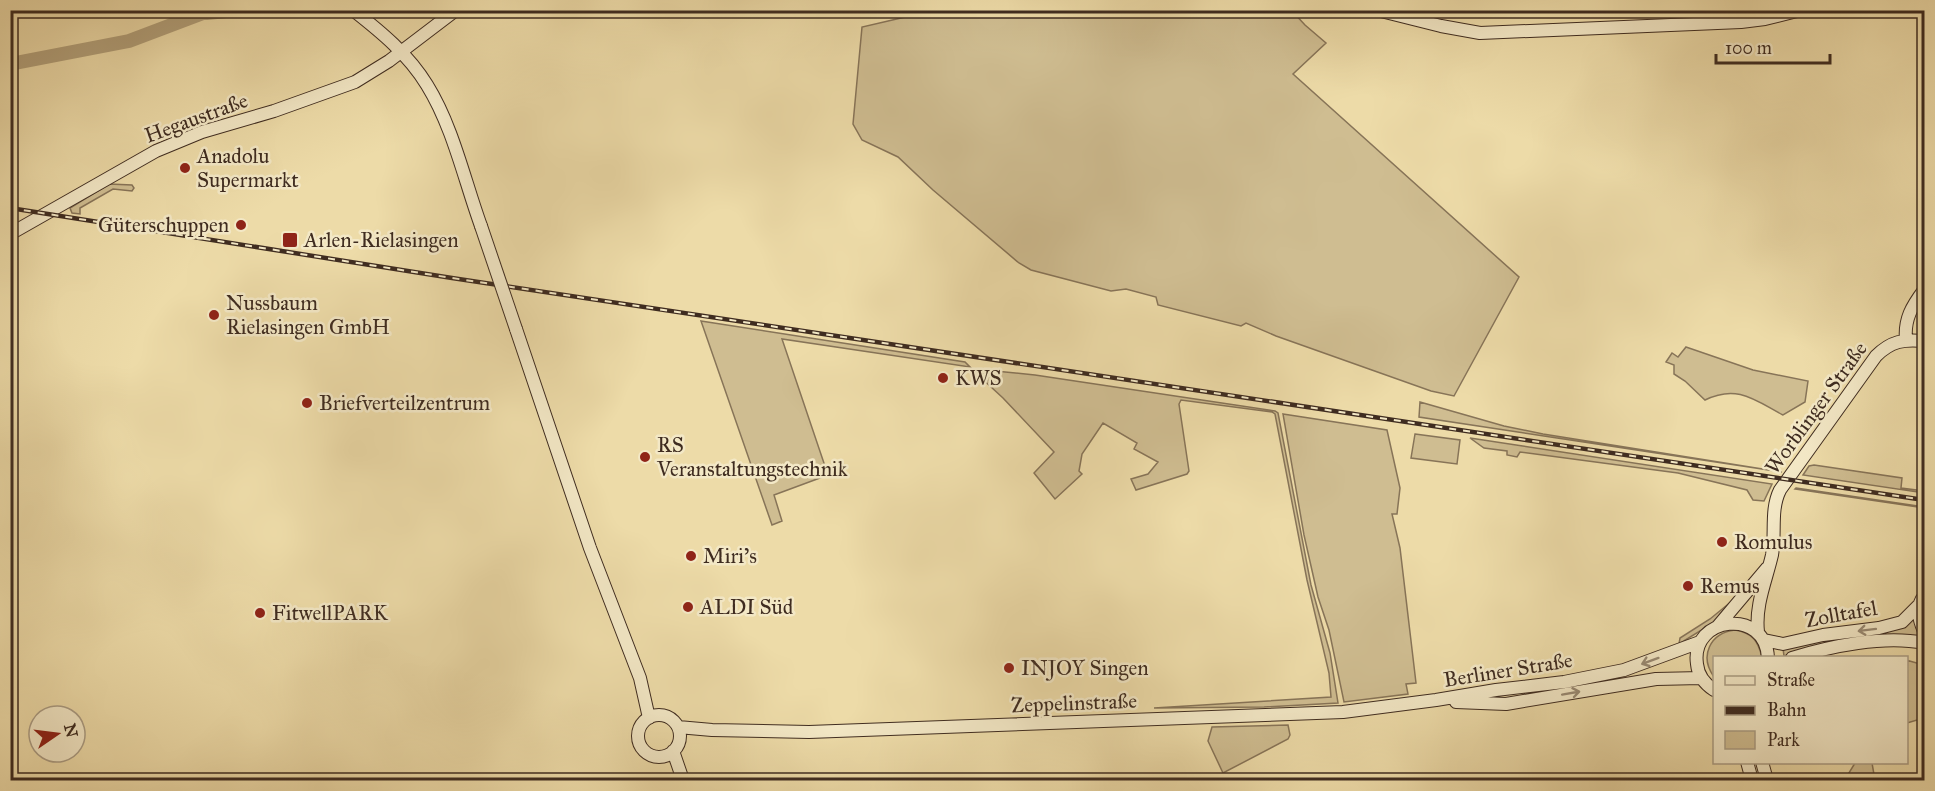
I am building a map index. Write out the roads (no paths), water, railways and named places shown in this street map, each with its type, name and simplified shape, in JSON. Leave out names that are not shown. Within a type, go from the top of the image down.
[{"type":"street","points":[[353,10],[384,34],[401,51],[414,66],[434,97],[481,226],[587,537],[640,678],[649,718]]},
{"type":"street","name":"Hegaustraße","points":[[10,234],[156,151],[202,132],[274,111],[355,82],[456,10]]},
{"type":"street","points":[[1377,10],[1469,32],[1497,33],[1742,22],[1801,10]]},
{"type":"street","points":[[1924,290],[1911,307],[1906,323],[1906,340],[1924,341]]},
{"type":"street","name":"Worblinger Straße","points":[[1768,656],[1761,636],[1757,609],[1773,547],[1776,498],[1876,356],[1886,346],[1906,340]]},
{"type":"street","name":"Worblinger Straße","points":[[1700,642],[1718,626],[1767,568]]},
{"type":"street","points":[[1921,601],[1919,617],[1924,632]]},
{"type":"street","name":"Zolltafel","points":[[1718,626],[1730,623],[1743,625],[1761,636],[1783,644],[1823,635],[1880,628],[1902,622],[1921,601]]},
{"type":"street","name":"Zolltafel","points":[[1796,656],[1859,644],[1893,641],[1924,643]]},
{"type":"street","points":[[1700,642],[1696,660],[1701,678],[1713,689]]},
{"type":"street","name":"Berliner Straße","points":[[1436,700],[1564,682],[1624,670],[1700,642]]},
{"type":"street","points":[[640,678],[650,692],[656,707],[664,716],[675,722],[679,733],[673,751],[683,780]]},
{"type":"street","name":"Berliner Straße","points":[[1436,700],[1506,704],[1656,679],[1701,678]]},
{"type":"street","name":"Zeppelinstraße","points":[[679,733],[712,730],[809,732],[1301,715],[1371,710],[1436,700]]},
{"type":"street","points":[[664,716],[649,718],[640,726],[639,743],[646,752],[665,759],[677,780]]},
{"type":"street","points":[[660,757],[673,751]]},
{"type":"street","points":[[1748,764],[1752,780]]},
{"type":"street","points":[[1763,764],[1767,780]]},
{"type":"waterway","points":[[10,64],[129,41],[211,10]]},
{"type":"waterway","points":[[207,13],[236,10]]},
{"type":"railway","points":[[10,208],[452,278],[1924,500]]},
{"type":"place","name":"Anadolu Supermarkt","points":[[185,168]]},
{"type":"place","name":"Güterschuppen","points":[[241,225]]},
{"type":"place","name":"Arlen-Rielasingen","points":[[290,240]]},
{"type":"place","name":"Nussbaum Rielasingen GmbH","points":[[214,315]]},
{"type":"place","name":"KWS","points":[[943,378]]},
{"type":"place","name":"Briefverteilzentrum","points":[[307,403]]},
{"type":"place","name":"RS Veranstaltungstechnik","points":[[645,457]]},
{"type":"place","name":"Romulus","points":[[1722,542]]},
{"type":"place","name":"Miri's","points":[[691,556]]},
{"type":"place","name":"Remus","points":[[1688,586]]},
{"type":"place","name":"ALDI Süd","points":[[688,607]]},
{"type":"place","name":"FitwellPARK","points":[[260,613]]},
{"type":"place","name":"INJOY Singen","points":[[1009,668]]}]
